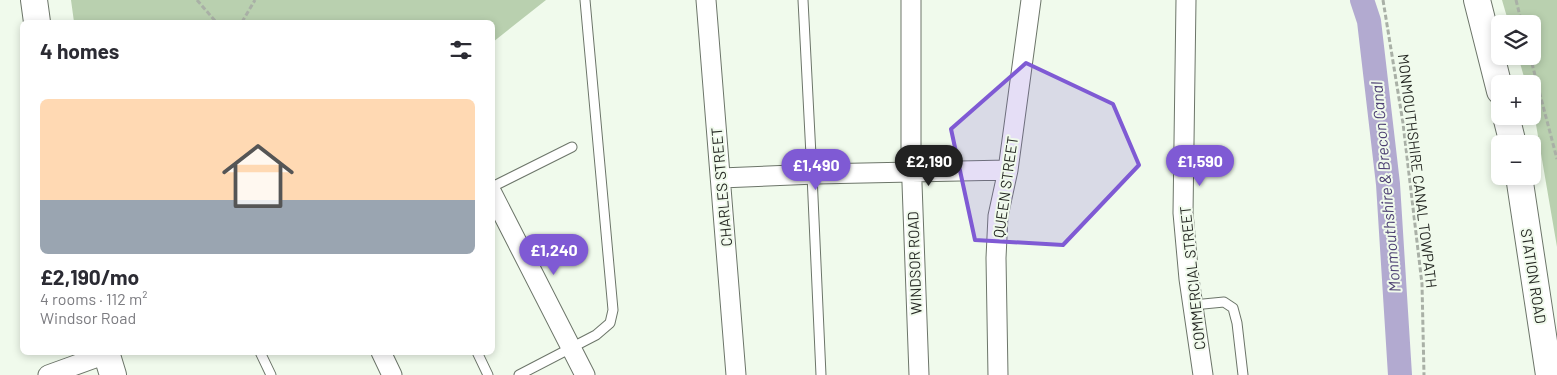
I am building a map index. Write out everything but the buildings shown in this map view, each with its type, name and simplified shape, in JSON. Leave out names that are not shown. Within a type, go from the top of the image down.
[{"type":"street","points":[[34,0],[37,20]]},
{"type":"street","name":"CHARLES STREET","points":[[706,0],[721,178],[731,373]]},
{"type":"street","name":"WINDSOR ROAD","points":[[910,0],[911,172],[918,375]]},
{"type":"street","name":"QUEEN STREET","points":[[998,375],[996,258],[998,216],[1008,170],[1031,0]]},
{"type":"street","name":"COMMERCIAL STREET","points":[[1186,0],[1183,213],[1189,280],[1203,375]]},
{"type":"street","points":[[1477,0],[1496,75]]},
{"type":"street","points":[[721,178],[1008,170]]},
{"type":"street","name":"STATION ROAD","points":[[1519,185],[1549,375]]},
{"type":"street","points":[[495,199],[585,375]]},
{"type":"street","points":[[382,355],[392,375]]},
{"type":"street","points":[[48,375],[109,361]]},
{"type":"lane","points":[[518,375],[572,349],[596,335],[610,323],[613,310],[585,0]]},
{"type":"lane","points":[[802,0],[812,175],[820,375]]},
{"type":"lane","points":[[495,186],[572,147]]},
{"type":"lane","points":[[1193,305],[1224,302],[1233,308],[1237,323],[1243,375]]},
{"type":"lane","points":[[261,355],[271,375]]},
{"type":"lane","points":[[478,355],[488,375]]},
{"type":"path","points":[[197,0],[214,20]]},
{"type":"path","points":[[243,20],[255,0]]},
{"type":"path","name":"MONMOUTHSHIRE CANAL TOWPATH","points":[[1383,0],[1403,123],[1422,284],[1424,375]]},
{"type":"path","points":[[1516,0],[1520,15]]},
{"type":"path","points":[[1532,65],[1557,158]]},
{"type":"highlighted area","points":[[1026,63],[1113,104],[1139,165],[1063,245],[975,240],[951,129]]},
{"type":"green space","points":[[71,0],[546,0],[495,40],[495,20],[74,20]]},
{"type":"green space","points":[[1502,0],[1557,0],[1557,247],[1541,154],[1541,135],[1538,135],[1536,125],[1541,125],[1541,75],[1523,75],[1521,65],[1541,65],[1541,15],[1506,15]]},
{"type":"waterway","name":"Monmouthshire & Brecon Canal","points":[[1362,0],[1369,21],[1388,184],[1400,375]]}]
